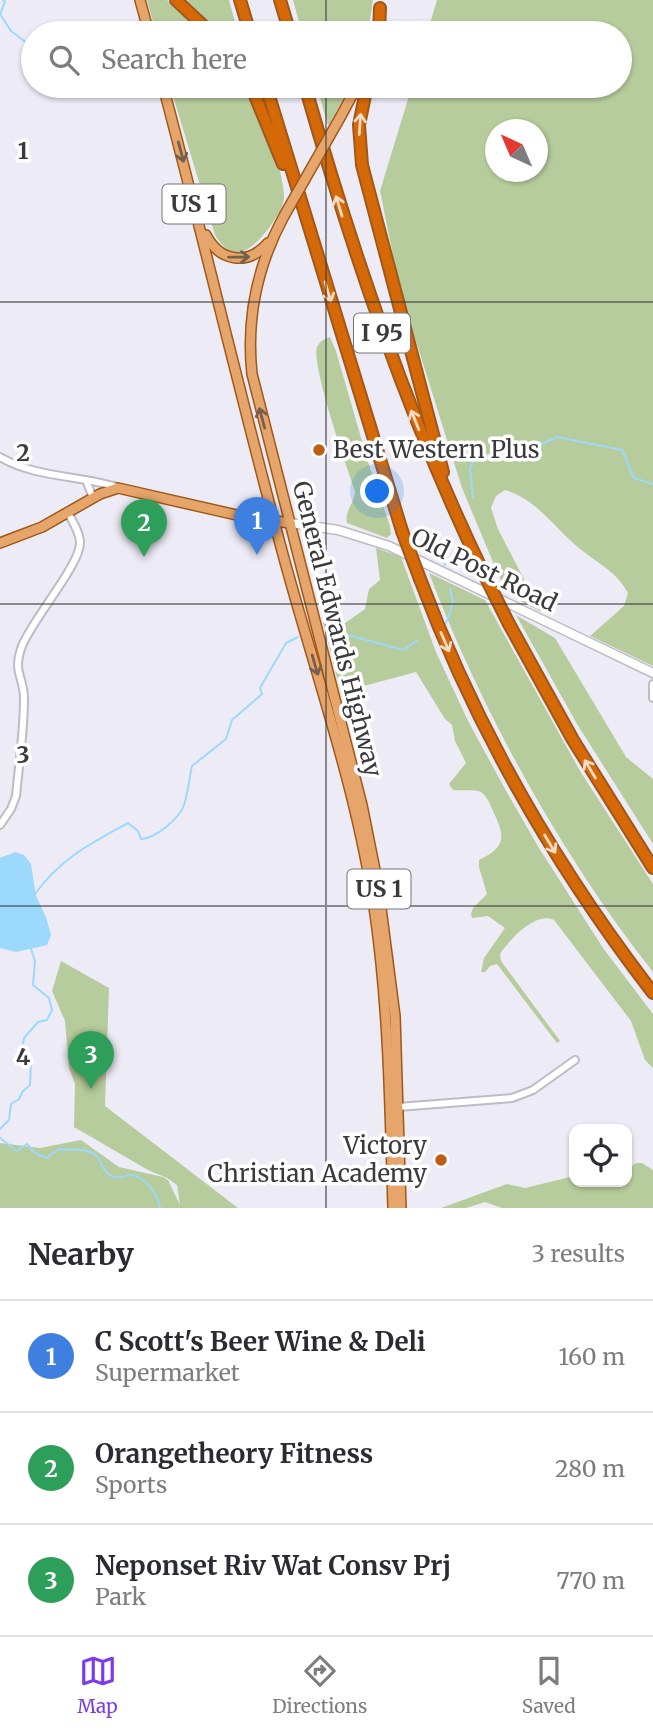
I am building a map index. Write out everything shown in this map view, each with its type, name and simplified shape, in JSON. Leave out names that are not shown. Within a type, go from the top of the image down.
[{"type":"highway","points":[[176,0],[198,21]]},
{"type":"highway","points":[[240,0],[246,21]]},
{"type":"highway","points":[[280,0],[286,21]]},
{"type":"highway","points":[[256,98],[301,202]]},
{"type":"highway","name":"I 95","points":[[270,98],[402,531],[467,690],[523,799],[570,876],[653,993]]},
{"type":"highway","name":"I 95","points":[[308,98],[371,303],[419,429],[450,499],[509,624],[579,749],[653,868]]},
{"type":"highway","points":[[364,98],[359,125],[362,165],[450,499]]},
{"type":"main road","points":[[140,0],[146,21]]},
{"type":"main road","name":"General Edwards Highway","points":[[166,98],[274,521],[341,753],[360,835],[375,912],[387,1016],[393,1208]]},
{"type":"main road","name":"General Edwards Highway","points":[[351,98],[272,237],[254,293],[250,354],[256,394],[362,805],[374,863],[394,1005],[401,1208]]},
{"type":"main road","points":[[191,191],[207,237],[222,254],[234,259],[250,257],[263,249],[272,237]]},
{"type":"main road","points":[[0,543],[42,527],[93,498],[118,488]]},
{"type":"main road","name":"Old Post Road","points":[[118,488],[210,509],[344,531],[389,546],[653,673]]},
{"type":"street","name":"Old Post Road","points":[[0,457],[40,473],[118,488]]},
{"type":"street","points":[[86,480],[93,498]]},
{"type":"street","points":[[0,825],[16,796],[24,700],[17,670],[19,656],[29,630],[79,550],[79,536],[68,513]]},
{"type":"street","points":[[653,684],[653,698]]},
{"type":"street","points":[[398,1107],[512,1098],[533,1090],[575,1060]]},
{"type":"green space","points":[[147,0],[167,0],[190,21],[153,21]]},
{"type":"green space","points":[[187,0],[229,0],[235,21],[207,21]]},
{"type":"green space","points":[[293,0],[373,0],[370,21],[299,21]]},
{"type":"green space","points":[[437,0],[653,0],[653,666],[590,636],[624,606],[628,593],[618,579],[570,540],[536,507],[505,490],[496,496],[491,508],[498,529],[541,612],[508,594],[462,488],[400,290],[380,191],[408,98],[632,98],[632,21],[431,21]]},
{"type":"green space","points":[[174,98],[251,98],[279,166],[284,198],[280,212],[269,228],[250,248],[236,252],[229,250],[215,235]]},
{"type":"green space","points":[[320,98],[344,98],[329,125]]},
{"type":"green space","points":[[330,337],[390,526],[391,534],[387,538],[347,523],[355,491],[331,417],[317,357],[318,345]]},
{"type":"green space","points":[[376,548],[401,557],[436,652],[468,721],[505,789],[603,948],[653,1014],[653,1068],[645,1060],[631,1021],[554,920],[539,919],[524,928],[500,954],[501,961],[560,1041],[557,1043],[497,964],[481,972],[484,958],[505,928],[488,916],[472,918],[471,914],[473,908],[487,894],[479,860],[495,850],[501,840],[500,827],[491,806],[481,792],[453,790],[449,784],[466,763],[455,741],[452,725],[445,719],[416,672],[360,687],[343,702],[323,622],[341,626],[365,609],[369,589],[380,580]]},
{"type":"green space","points":[[429,573],[485,600],[580,771],[653,884],[653,972],[587,880],[526,781],[473,677]]},
{"type":"green space","points":[[516,615],[555,638],[626,757],[653,779],[653,844],[577,724]]},
{"type":"green space","points":[[61,961],[109,988],[105,1106],[238,1208],[0,1208],[0,1143],[40,1148],[81,1140],[119,1167],[168,1180],[180,1205],[177,1185],[167,1178],[148,1170],[74,1127],[75,1084],[69,1068],[65,1021],[52,991]]},
{"type":"green space","points":[[642,1163],[653,1170],[653,1208],[502,1208],[485,1202],[466,1208],[441,1208],[507,1184],[525,1188],[569,1177],[569,1187],[632,1187],[632,1166]]},
{"type":"water","points":[[15,852],[24,855],[31,864],[36,896],[51,935],[47,945],[16,952],[0,948],[0,858]]},
{"type":"waterway","points":[[3,0],[5,2],[0,14],[11,31],[21,38]]},
{"type":"waterway","points":[[473,498],[470,468],[476,458],[526,451],[557,437],[622,450],[634,478],[653,484]]},
{"type":"waterway","points":[[445,565],[442,553],[447,542]]},
{"type":"waterway","points":[[446,623],[453,603],[450,588]]},
{"type":"waterway","points":[[329,630],[404,650],[417,640]]},
{"type":"waterway","points":[[35,894],[66,861],[128,823],[138,831],[141,839],[153,835],[172,822],[184,805],[192,766],[226,739],[232,720],[262,694],[260,688],[286,643],[298,637]]},
{"type":"waterway","points":[[0,1129],[9,1120],[11,1104],[19,1099],[30,1085],[31,1063],[23,1044],[24,1038],[38,1022],[47,1020],[52,1010],[49,998],[33,985],[35,961],[31,949]]},
{"type":"waterway","points":[[0,1138],[17,1151],[27,1144],[35,1153],[46,1158],[59,1149],[91,1152],[109,1175],[133,1175],[143,1180],[154,1193],[160,1208]]},
{"type":"place","name":"Best Western Plus","points":[[319,450]]},
{"type":"place","name":"C Scott's Beer Wine & Deli","points":[[257,555]]},
{"type":"place","name":"Orangetheory Fitness","points":[[144,557]]},
{"type":"place","name":"Neponset Riv Wat Consv Prj","points":[[91,1089]]},
{"type":"place","name":"Victory Christian Academy","points":[[441,1160]]}]
